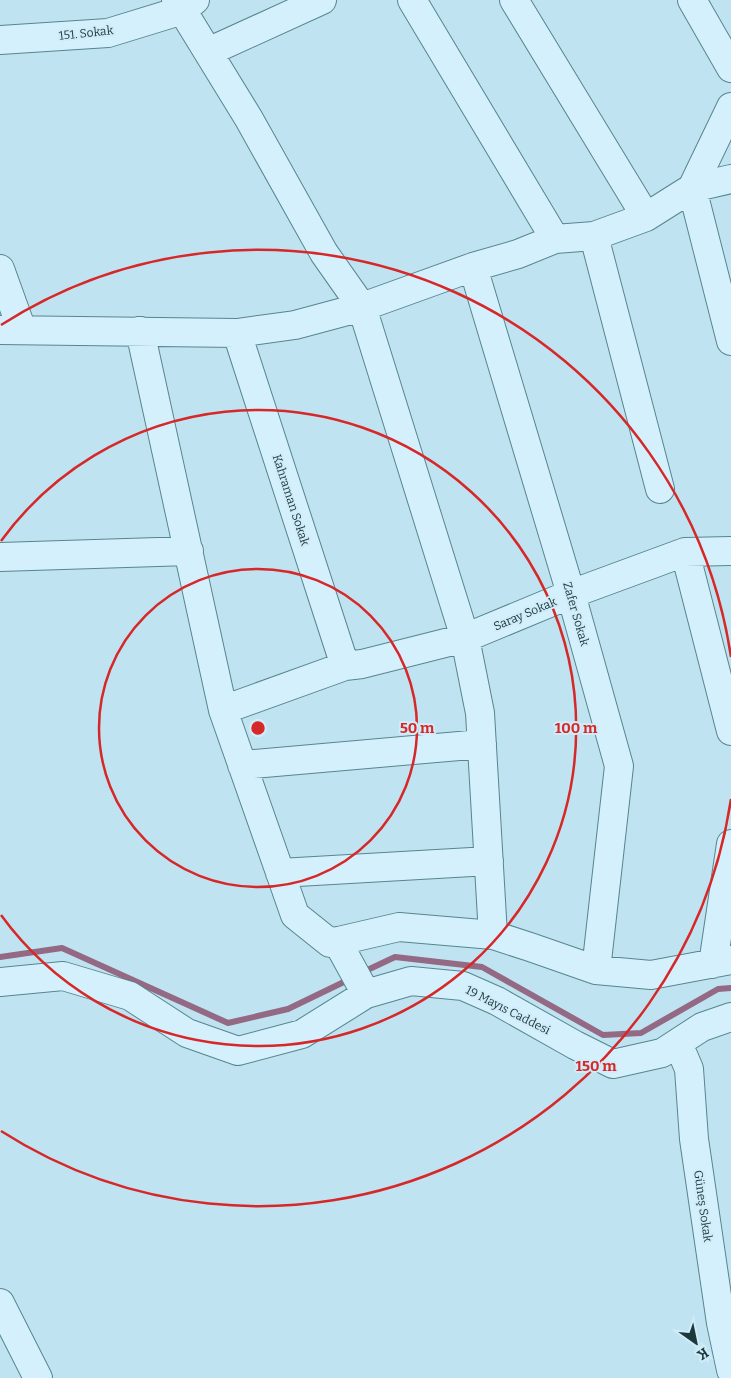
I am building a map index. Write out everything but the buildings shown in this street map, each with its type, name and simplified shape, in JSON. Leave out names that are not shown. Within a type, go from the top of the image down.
[{"type":"street","points":[[208,52],[322,0]]},
{"type":"street","points":[[412,0],[555,239]]},
{"type":"street","points":[[514,0],[646,217]]},
{"type":"street","points":[[692,0],[731,68]]},
{"type":"street","points":[[185,4],[208,52],[249,119],[324,253],[362,307],[465,638],[480,713],[493,935]]},
{"type":"street","name":"151. Sokak","points":[[0,40],[108,33],[185,4]]},
{"type":"street","points":[[731,107],[692,188],[731,341]]},
{"type":"street","points":[[0,269],[11,330],[237,333],[295,325],[362,307],[473,267],[518,254],[555,239],[594,236],[646,217],[692,188],[731,179]]},
{"type":"street","points":[[594,236],[660,489]]},
{"type":"street","name":"Zafer Sokak","points":[[473,267],[571,594],[619,766],[596,970]]},
{"type":"street","points":[[140,332],[223,710],[295,916],[330,943],[399,927],[493,935],[596,970],[651,975],[722,962],[731,844]]},
{"type":"street","name":"Kahraman Sokak","points":[[237,333],[345,666]]},
{"type":"street","points":[[0,557],[189,551]]},
{"type":"street","name":"Saray Sokak","points":[[223,710],[345,666],[362,664],[465,638],[571,594],[685,552],[731,551]]},
{"type":"street","points":[[685,552],[731,731]]},
{"type":"street","points":[[242,766],[482,744]]},
{"type":"street","points":[[280,873],[489,861]]},
{"type":"street","points":[[337,941],[366,994]]},
{"type":"street","name":"19 Mayıs Caddesi","points":[[0,982],[63,976],[130,996],[187,1033],[238,1050],[302,1034],[366,994],[411,981],[463,986],[497,1001],[614,1064],[662,1053],[702,1027],[731,1017]]},
{"type":"street","name":"Güneş Sokak","points":[[678,1043],[689,1069],[694,1140],[726,1323],[731,1370]]},
{"type":"street","points":[[0,1304],[38,1378]]},
{"type":"waterway","points":[[0,957],[62,948],[228,1023],[288,1009],[350,979]]},
{"type":"waterway","points":[[361,973],[395,957],[482,967],[603,1035],[641,1033],[718,989],[731,988]]}]
